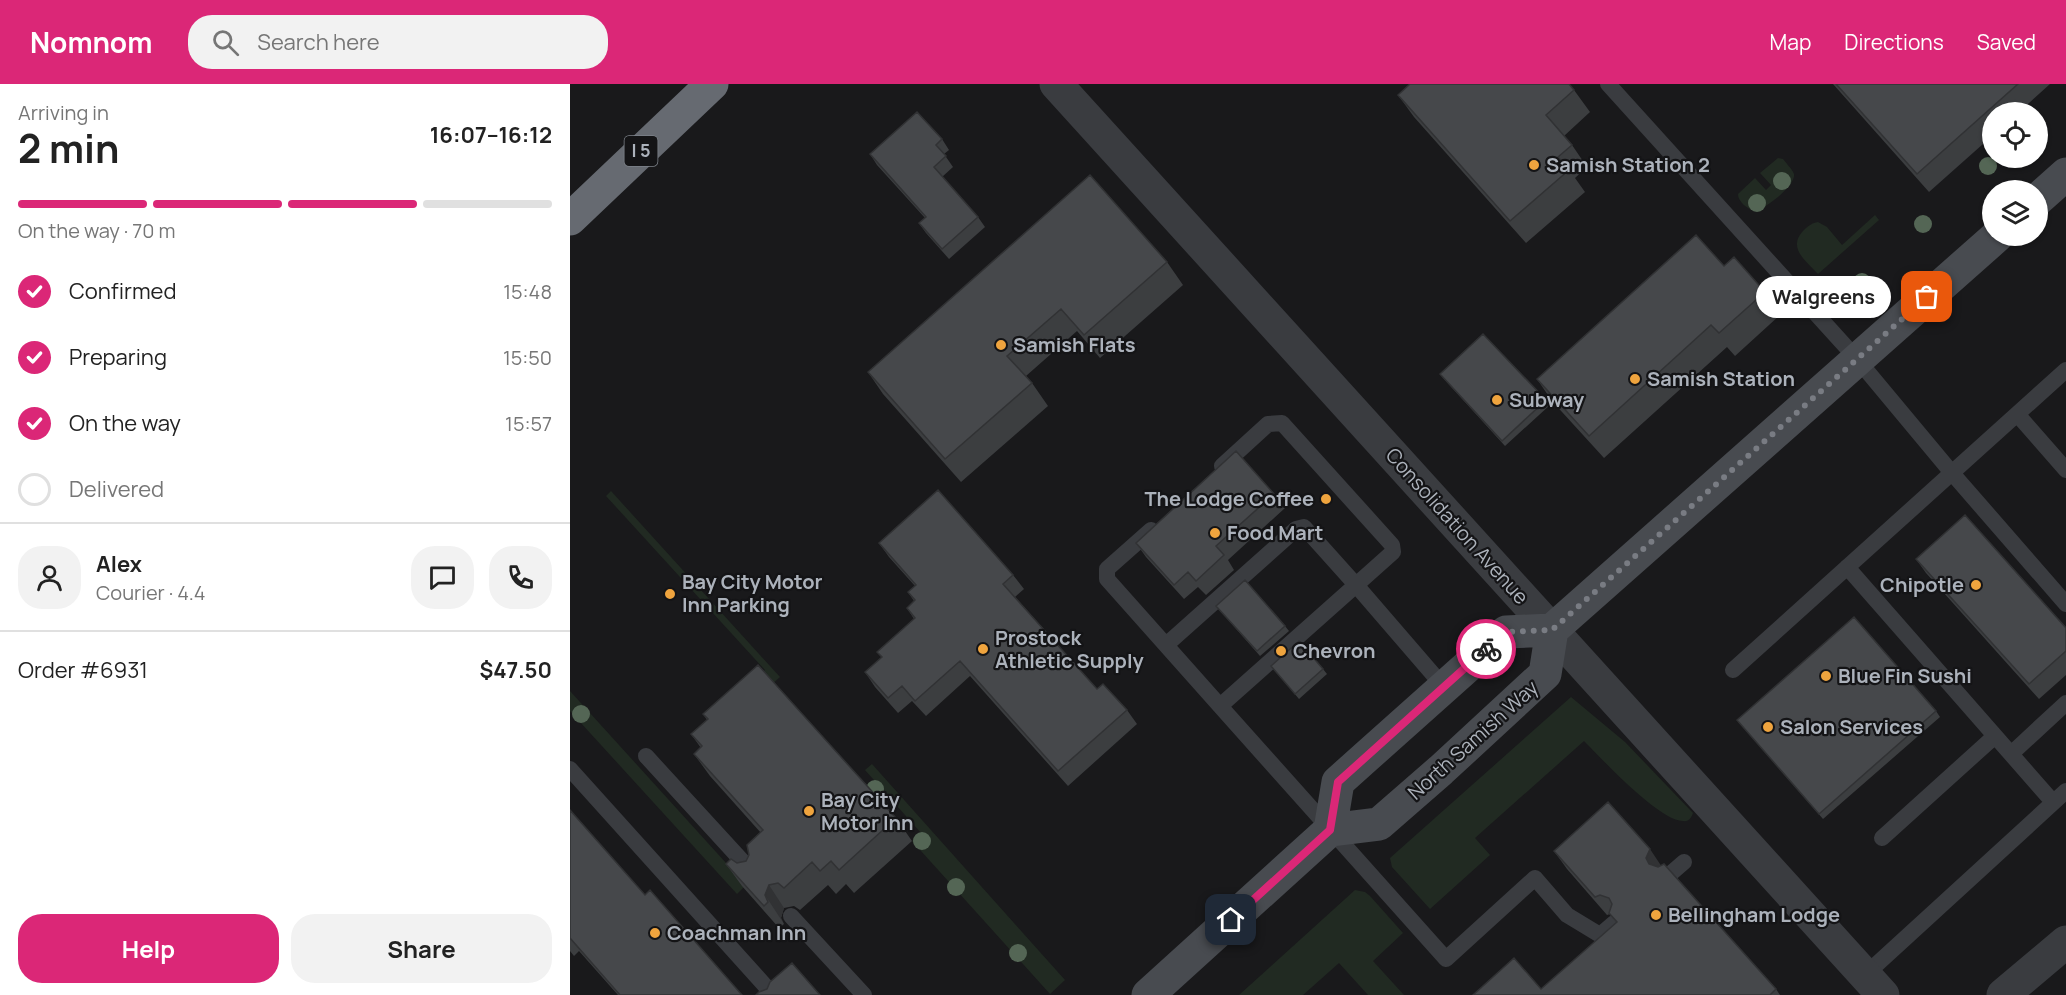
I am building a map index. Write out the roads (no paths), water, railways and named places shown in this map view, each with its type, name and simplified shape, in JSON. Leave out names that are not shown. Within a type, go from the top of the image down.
[{"type":"highway","name":"I 5","points":[[570,219],[712,84]]},
{"type":"main road","points":[[2048,190],[2066,174]]},
{"type":"main road","points":[[1148,995],[1330,830],[1338,782],[1444,687],[1506,632],[1552,630],[1986,246]]},
{"type":"main road","name":"North Samish Way","points":[[1330,830],[1379,824],[1441,770],[1545,674],[1552,630]]},
{"type":"street","name":"Consolidation Avenue","points":[[1056,84],[1874,985]]},
{"type":"street","points":[[2004,995],[2066,942]]},
{"type":"lane","points":[[1608,84],[1857,359],[2066,604]]},
{"type":"lane","points":[[1732,670],[2066,370]]},
{"type":"lane","points":[[2018,414],[2066,470]]},
{"type":"lane","points":[[1209,478],[1268,424],[1282,423],[1392,545],[1393,552],[1220,706]]},
{"type":"lane","points":[[1167,516],[1107,569],[1107,579],[1446,959],[1535,878],[1568,915],[1600,935],[1614,923]]},
{"type":"lane","points":[[1166,645],[1296,529],[1304,527],[1444,687]]},
{"type":"lane","points":[[1847,567],[2053,802]]},
{"type":"lane","points":[[2011,754],[2066,703]]},
{"type":"lane","points":[[1882,838],[1995,736]]},
{"type":"lane","points":[[646,756],[754,875]]},
{"type":"lane","points":[[570,769],[768,989],[769,995]]},
{"type":"lane","points":[[1874,985],[2066,791]]},
{"type":"lane","points":[[1670,875],[1684,862]]},
{"type":"lane","points":[[791,916],[864,995]]},
{"type":"place","name":"Samish Station 2","points":[[1534,165]]},
{"type":"place","name":"Walgreens","points":[[1927,297]]},
{"type":"place","name":"Samish Flats","points":[[1001,345]]},
{"type":"place","name":"Samish Station","points":[[1635,379]]},
{"type":"place","name":"Subway","points":[[1497,400]]},
{"type":"place","name":"The Lodge Coffee","points":[[1326,499]]},
{"type":"place","name":"Food Mart","points":[[1215,533]]},
{"type":"place","name":"Chipotle","points":[[1976,585]]},
{"type":"place","name":"Bay City Motor Inn Parking","points":[[670,594]]},
{"type":"place","name":"Prostock Athletic Supply","points":[[983,649]]},
{"type":"place","name":"Chevron","points":[[1281,651]]},
{"type":"place","name":"Blue Fin Sushi","points":[[1826,676]]},
{"type":"place","name":"Salon Services","points":[[1768,727]]},
{"type":"place","name":"Bay City Motor Inn","points":[[809,811]]},
{"type":"place","name":"Bellingham Lodge","points":[[1656,915]]},
{"type":"place","name":"Coachman Inn","points":[[655,933]]}]
